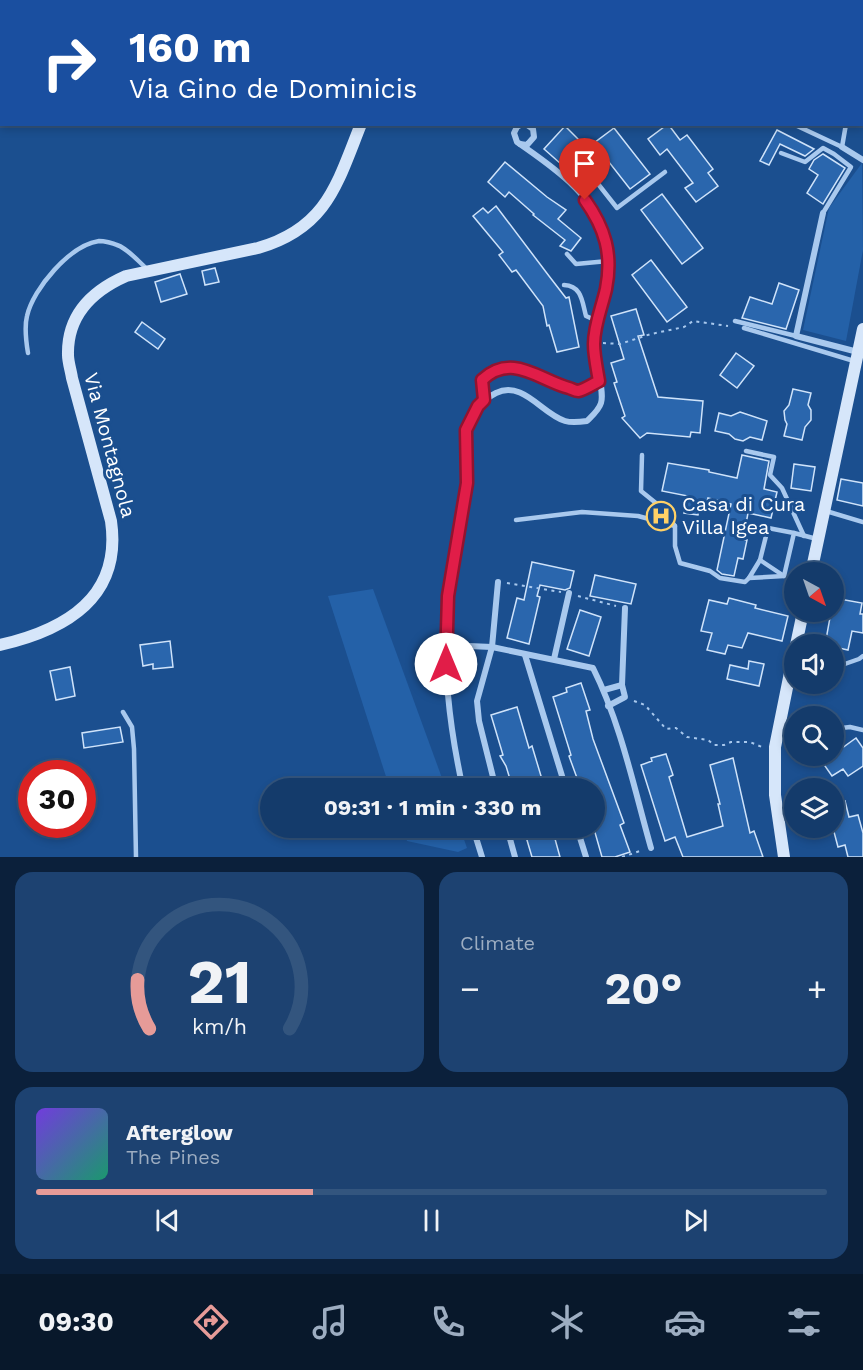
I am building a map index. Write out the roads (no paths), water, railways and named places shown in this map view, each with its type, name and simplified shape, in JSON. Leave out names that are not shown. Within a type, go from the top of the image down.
[{"type":"main road","name":"Via Montagnola","points":[[0,645],[44,632],[67,620],[95,594],[106,577],[112,558],[114,541],[111,521],[72,378],[68,355],[70,334],[75,320],[89,298],[112,282],[126,276],[258,248],[275,243],[295,232],[310,220],[337,185],[360,126]]},
{"type":"main road","points":[[814,562],[863,332]]},
{"type":"main road","points":[[784,857],[775,795],[775,742],[786,694]]},
{"type":"street","points":[[461,778],[449,720],[445,645],[448,596],[467,483],[466,430],[478,406],[499,391],[513,390],[527,395],[563,421],[576,423],[587,421],[601,403],[602,391],[594,342],[606,287],[608,261],[605,234],[597,217],[568,182],[515,140],[514,133],[519,126]]},
{"type":"street","points":[[528,126],[533,129],[532,152]]},
{"type":"street","points":[[520,144],[527,145],[534,136]]},
{"type":"street","points":[[842,147],[863,160]]},
{"type":"street","points":[[823,213],[796,336],[857,357]]},
{"type":"street","points":[[493,778],[479,721],[477,701],[492,647],[498,582]]},
{"type":"street","points":[[554,659],[569,593]]},
{"type":"street","points":[[608,706],[625,698],[622,685],[625,608]]},
{"type":"street","points":[[445,645],[492,647],[593,668],[604,690],[618,733],[651,848]]},
{"type":"street","points":[[525,655],[563,778]]},
{"type":"street","points":[[604,690],[622,685]]},
{"type":"street","points":[[476,838],[482,857]]},
{"type":"street","points":[[510,838],[515,857]]},
{"type":"street","points":[[580,838],[586,857]]},
{"type":"lane","points":[[797,126],[842,147],[846,126]]},
{"type":"lane","points":[[781,153],[805,162],[823,148],[851,167],[823,213]]},
{"type":"lane","points":[[568,182],[575,176],[591,175],[617,208],[665,172]]},
{"type":"lane","points":[[28,353],[27,316],[37,292],[51,272],[68,257],[99,241],[120,245],[148,270]]},
{"type":"lane","points":[[567,254],[576,264],[608,261]]},
{"type":"lane","points":[[564,285],[573,285],[580,292],[586,316],[597,321]]},
{"type":"lane","points":[[735,321],[796,336]]},
{"type":"lane","points":[[744,328],[857,357]]},
{"type":"lane","points":[[484,400],[482,380],[492,371],[512,368],[535,372],[558,385],[578,391],[599,381]]},
{"type":"lane","points":[[746,451],[774,457],[770,475],[782,488],[804,536]]},
{"type":"lane","points":[[642,455],[641,491],[662,508],[675,526],[675,546],[680,563],[710,571],[720,578],[745,582],[760,560],[768,528],[819,539]]},
{"type":"lane","points":[[826,511],[863,522]]},
{"type":"lane","points":[[516,520],[582,512],[638,516],[675,526]]},
{"type":"lane","points":[[787,562],[794,533]]},
{"type":"lane","points":[[760,560],[784,576]]},
{"type":"lane","points":[[749,578],[784,576]]},
{"type":"lane","points":[[844,664],[863,656]]},
{"type":"lane","points":[[123,712],[132,727],[134,749],[136,857]]},
{"type":"lane","points":[[844,728],[863,730]]},
{"type":"lane","points":[[775,742],[784,739]]},
{"type":"place","name":"Casa di Cura Villa Igea","points":[[661,516]]}]
